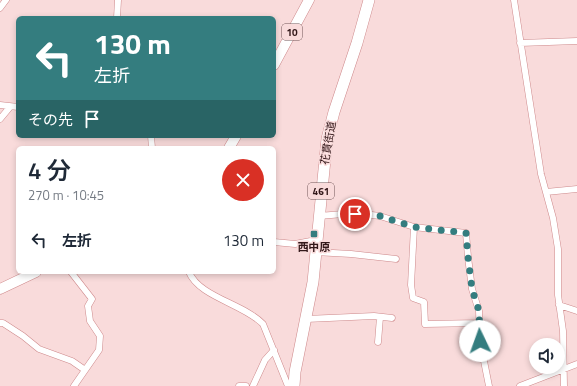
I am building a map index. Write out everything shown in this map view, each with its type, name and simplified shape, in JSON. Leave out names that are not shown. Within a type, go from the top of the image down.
[{"type":"highway","name":"花貫街道","points":[[294,386],[295,372],[313,282],[324,155],[329,128],[358,43],[369,0]]},
{"type":"main road","name":"10","points":[[276,61],[309,0]]},
{"type":"main road","points":[[0,289],[32,274]]},
{"type":"street","points":[[0,8],[6,0]]},
{"type":"street","points":[[117,16],[118,0]]},
{"type":"street","points":[[514,0],[541,174],[553,218],[558,249],[558,295],[563,338]]},
{"type":"street","points":[[520,43],[577,41]]},
{"type":"street","points":[[0,105],[16,107]]},
{"type":"street","points":[[0,119],[10,106]]},
{"type":"street","points":[[546,192],[577,188]]},
{"type":"street","points":[[319,216],[355,214],[380,216],[414,227],[466,233],[472,289],[479,311],[480,341],[489,386]]},
{"type":"street","points":[[414,227],[411,285],[413,298],[424,302],[425,324],[479,323]]},
{"type":"street","points":[[276,242],[295,244],[316,240]]},
{"type":"street","points":[[315,252],[351,254],[396,260]]},
{"type":"street","points":[[73,274],[92,298],[88,306],[90,321],[100,336],[99,350],[74,386]]},
{"type":"street","points":[[190,274],[197,284],[206,291],[258,319],[266,329],[288,386]]},
{"type":"street","points":[[559,305],[577,311]]},
{"type":"street","points":[[378,342],[380,317]]},
{"type":"street","points":[[306,319],[392,318]]},
{"type":"street","points":[[0,323],[3,323],[23,336],[39,349],[72,361],[86,370]]},
{"type":"street","points":[[253,386],[265,360],[274,350]]},
{"type":"street","points":[[565,369],[577,364]]},
{"type":"street","points":[[520,386],[552,374]]},
{"type":"street","points":[[563,374],[564,386]]},
{"type":"street","points":[[239,386],[246,386]]},
{"type":"place","name":"西中原","points":[[314,234]]},
{"type":"route","points":[[355,214],[380,216],[414,227],[466,233],[472,289],[479,311],[480,341]]}]
